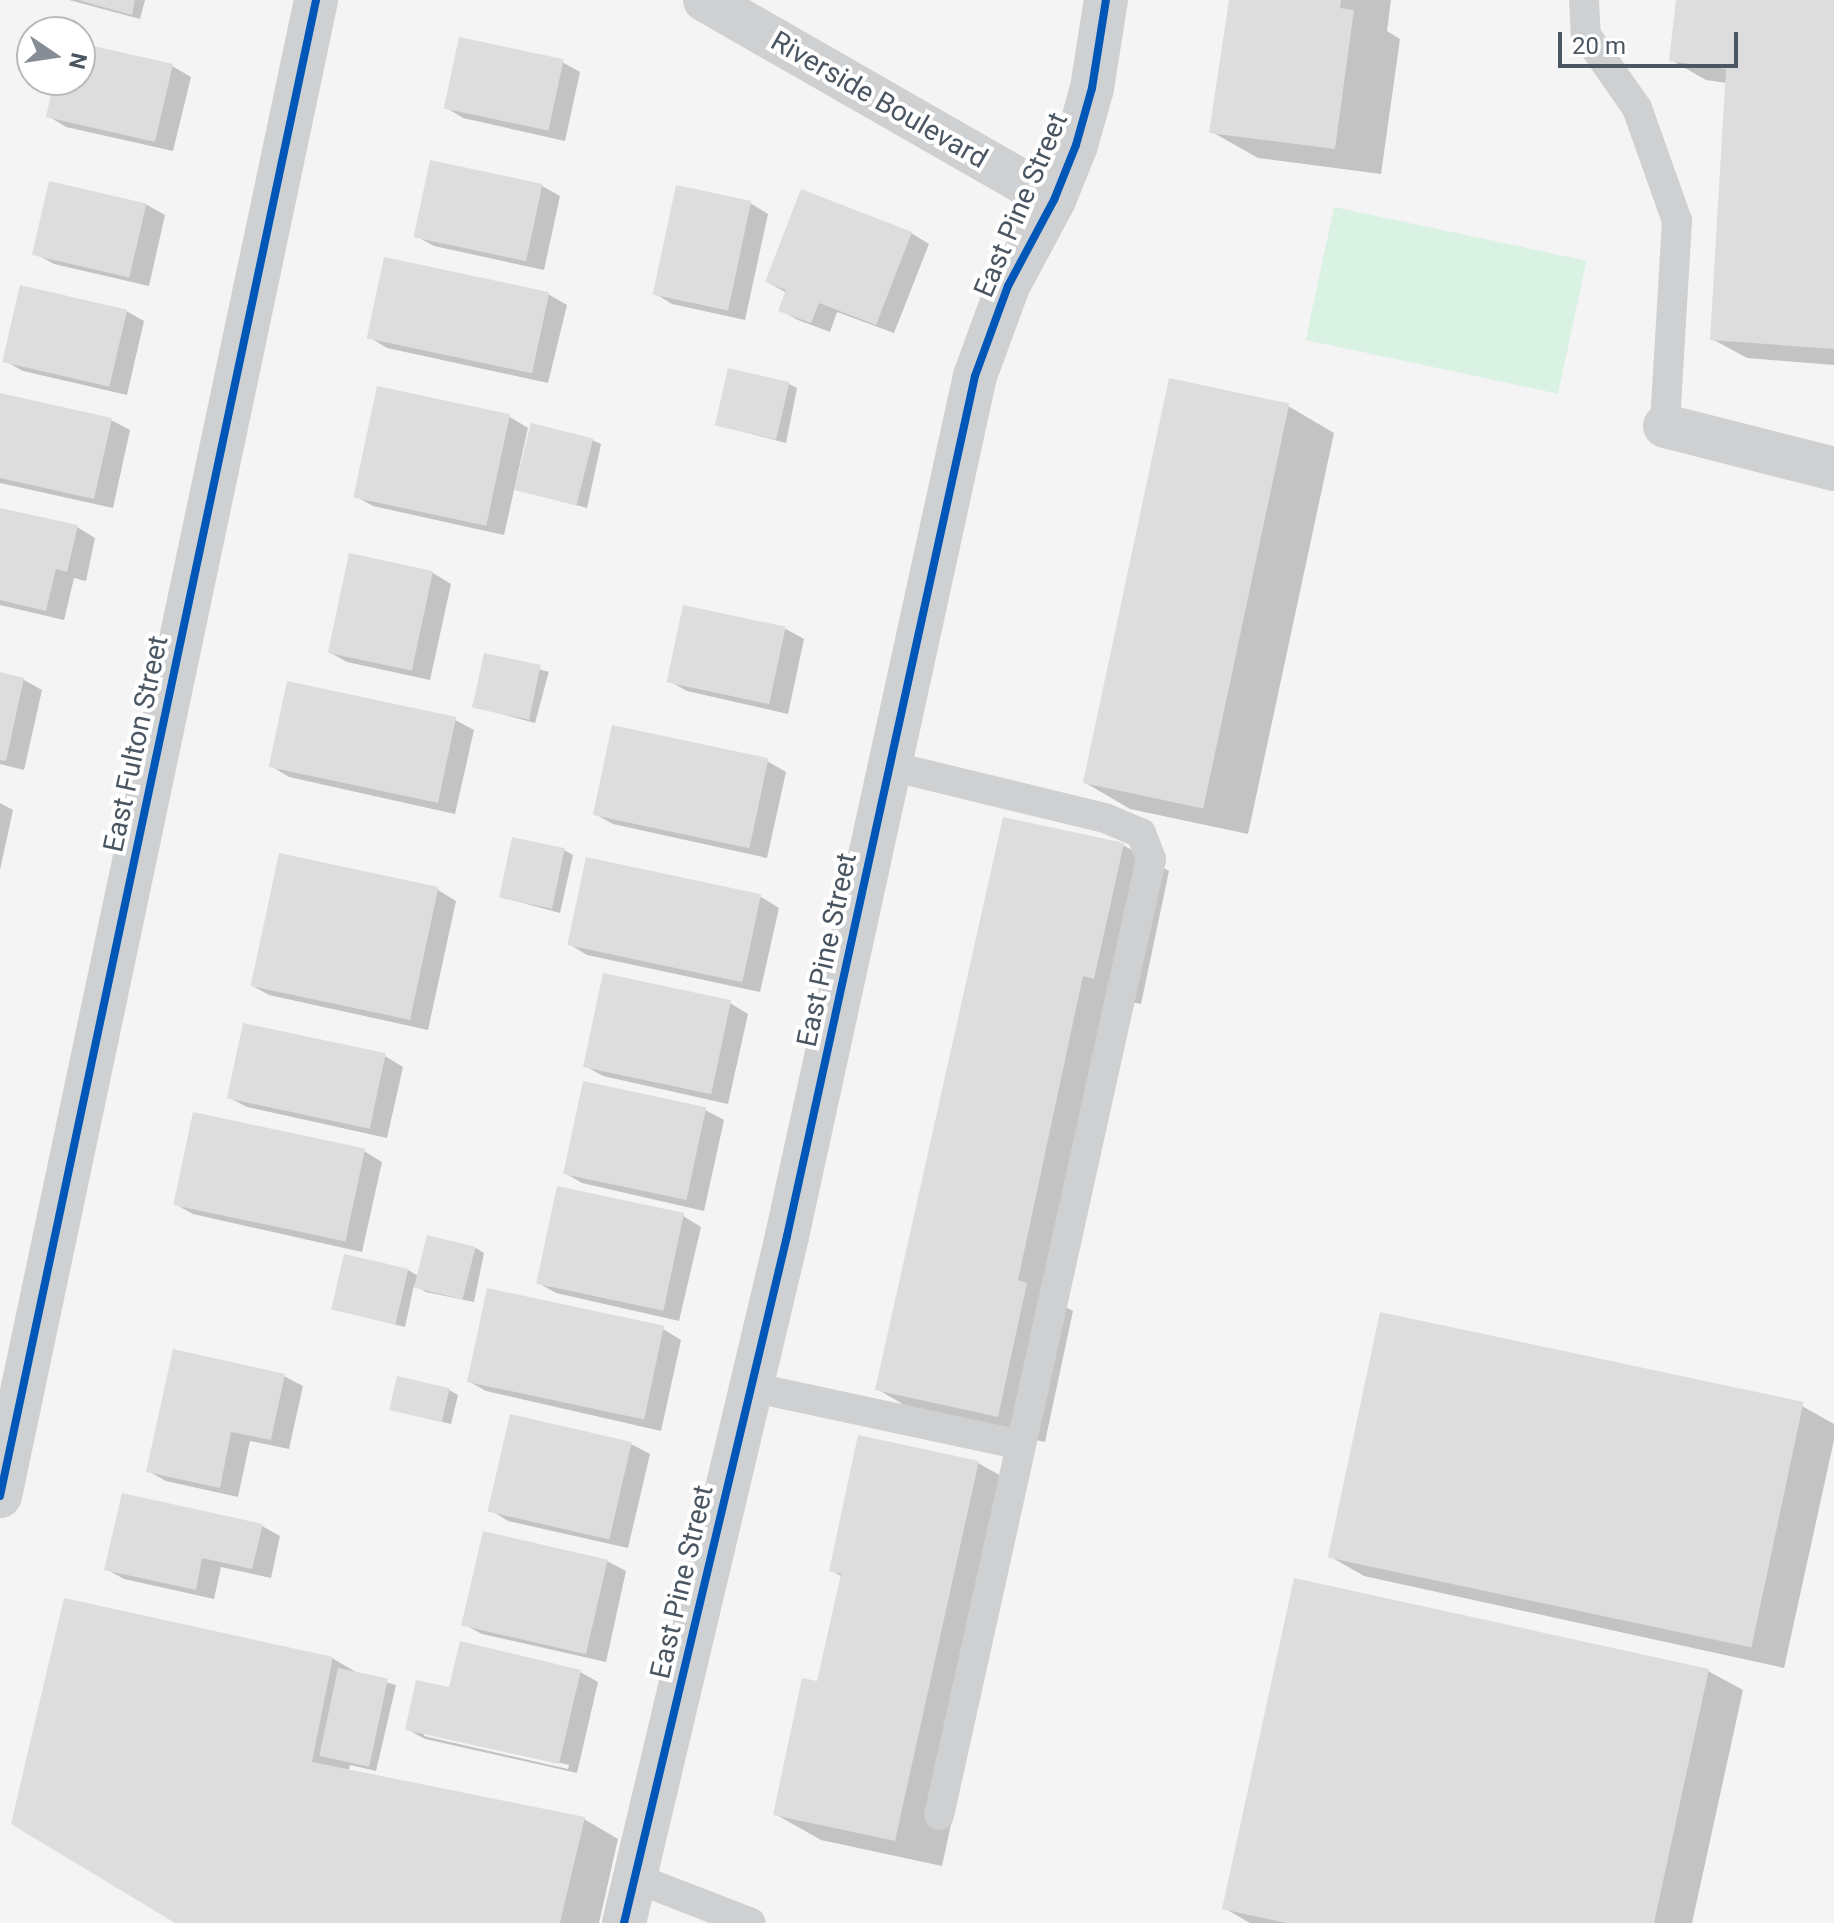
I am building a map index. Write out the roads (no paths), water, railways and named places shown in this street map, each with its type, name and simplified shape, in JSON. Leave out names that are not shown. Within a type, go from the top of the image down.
[{"type":"street","name":"East Fulton Street","points":[[0,1496],[316,0]]},
{"type":"street","name":"Riverside Boulevard","points":[[705,0],[1054,200]]},
{"type":"street","name":"East Pine Street","points":[[624,1923],[751,1387],[975,376],[1008,286],[1054,200],[1076,145],[1092,88],[1106,0]]},
{"type":"street","points":[[1665,426],[1834,469]]},
{"type":"lane","points":[[1584,0],[1586,35],[1637,108],[1677,221],[1665,426]]},
{"type":"lane","points":[[890,766],[1105,818],[1141,833],[1151,859],[939,1815]]},
{"type":"lane","points":[[751,1387],[1021,1445]]},
{"type":"lane","points":[[635,1878],[751,1923]]}]
